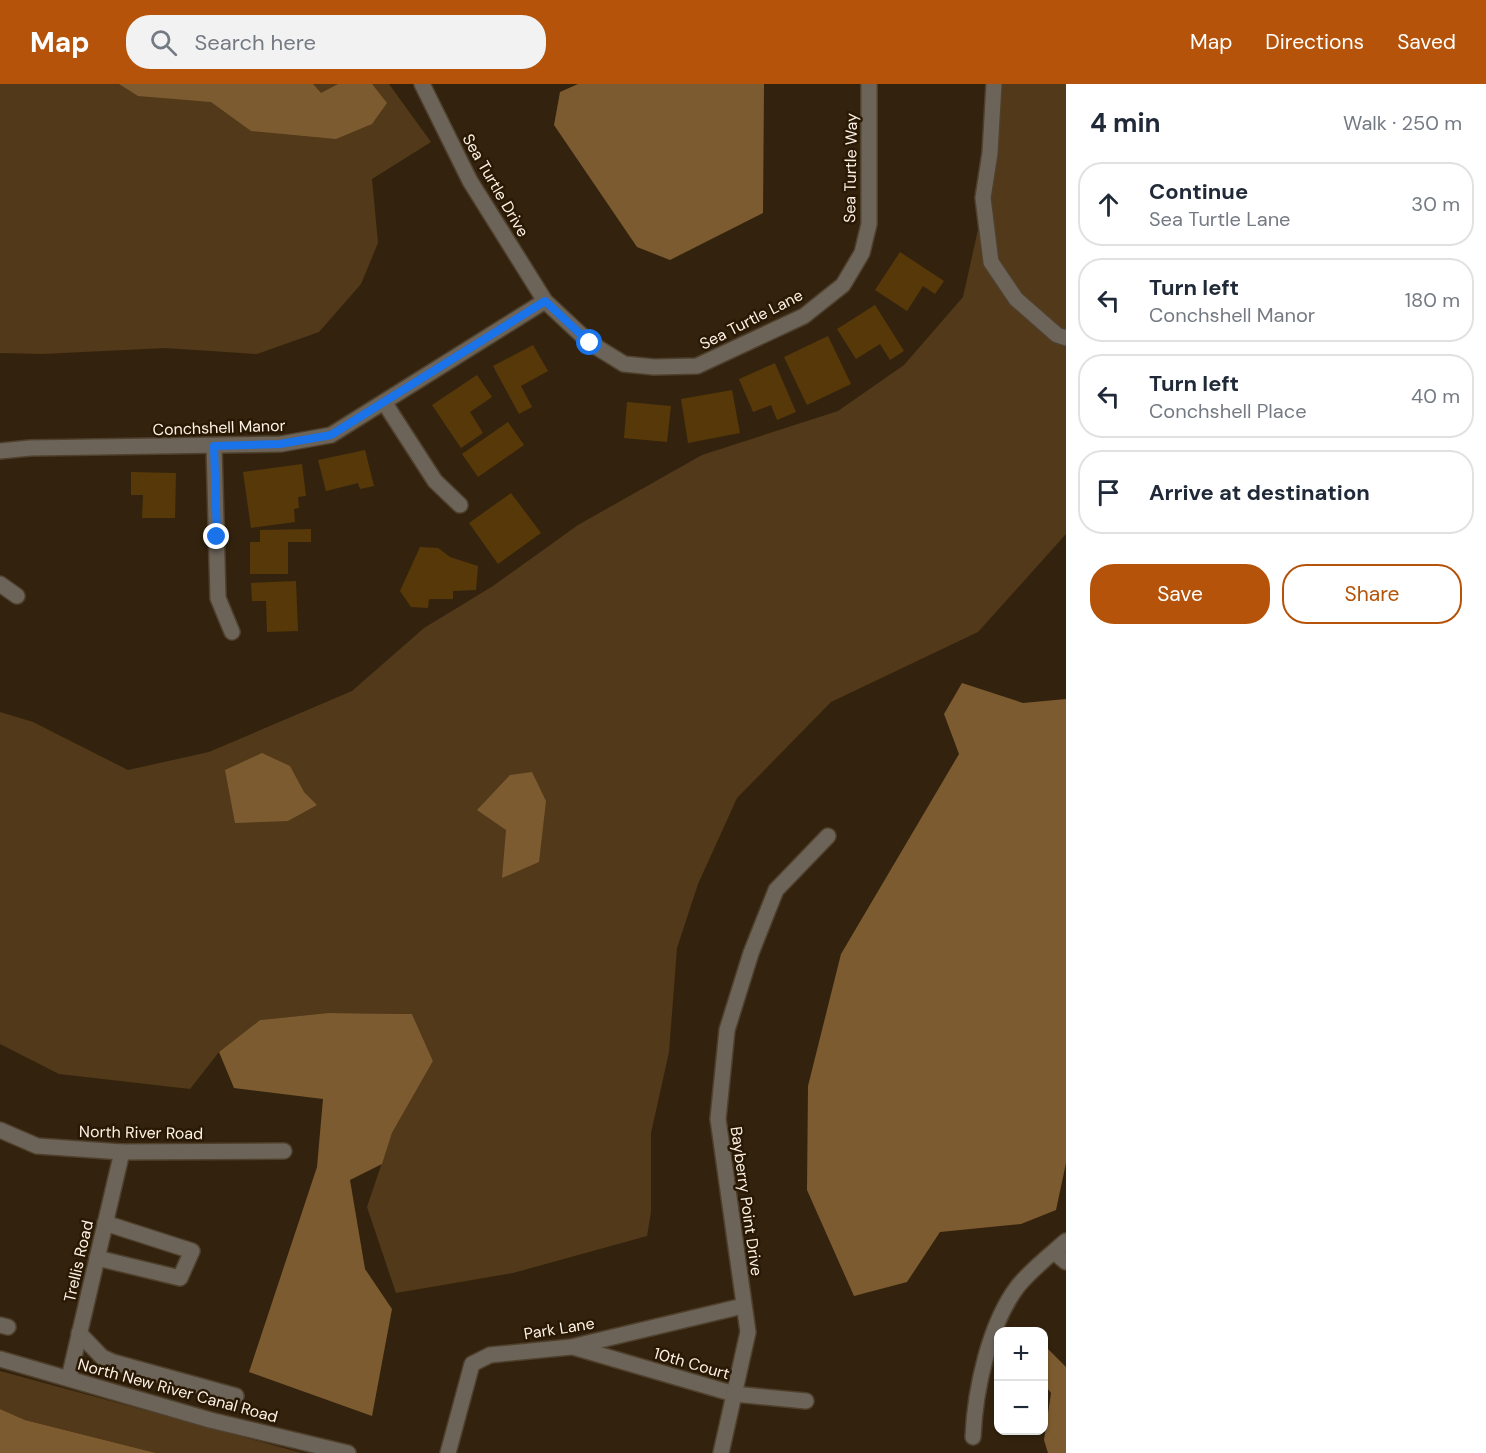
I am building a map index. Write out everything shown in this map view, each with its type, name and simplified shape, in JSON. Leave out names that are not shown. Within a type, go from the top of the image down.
[{"type":"street","name":"Sea Turtle Drive","points":[[422,84],[470,181],[545,301]]},
{"type":"street","name":"Sea Turtle Way","points":[[862,253],[869,224],[869,84]]},
{"type":"street","points":[[993,84],[990,153],[983,198],[992,262],[1016,299],[1058,335],[1066,338]]},
{"type":"street","name":"Sea Turtle Lane","points":[[545,301],[590,343],[624,364],[654,367],[697,366],[804,316],[843,285],[862,253]]},
{"type":"street","name":"Conchshell Manor","points":[[0,451],[30,448],[280,444],[331,435],[545,301]]},
{"type":"street","points":[[384,402],[435,481],[460,506]]},
{"type":"street","points":[[214,446],[218,598],[232,632]]},
{"type":"street","points":[[0,584],[17,596]]},
{"type":"street","name":"Bayberry Point Drive","points":[[721,1453],[748,1332],[718,1119],[727,1030],[751,953],[776,890],[828,836]]},
{"type":"street","name":"North River Road","points":[[0,1130],[37,1146],[122,1152],[284,1151]]},
{"type":"street","name":"Trellis Road","points":[[69,1378],[122,1152]]},
{"type":"street","points":[[97,1258],[180,1278],[192,1251],[105,1223]]},
{"type":"street","points":[[973,1437],[975,1398],[1000,1318],[1018,1287],[1066,1241]]},
{"type":"street","points":[[1054,1252],[1066,1262]]},
{"type":"street","name":"Park Lane","points":[[448,1453],[472,1364],[490,1355],[571,1347],[743,1306]]},
{"type":"street","points":[[79,1333],[102,1357],[113,1362],[236,1396]]},
{"type":"street","name":"10th Court","points":[[571,1347],[734,1394],[806,1401]]},
{"type":"street","name":"North New River Canal Road","points":[[0,1359],[210,1420],[348,1453]]},
{"type":"shaded area","points":[[0,84],[389,84],[431,142],[372,179],[378,243],[361,284],[319,332],[257,354],[165,348],[42,354],[0,353]]},
{"type":"shaded area","points":[[119,84],[313,84],[321,93],[338,84],[372,84],[387,103],[372,124],[336,139],[251,131],[211,102],[138,96]]},
{"type":"shaded area","points":[[578,84],[764,84],[763,213],[670,260],[637,247],[554,125],[560,92]]},
{"type":"shaded area","points":[[987,84],[1066,84],[1066,534],[978,632],[831,702],[737,798],[698,884],[677,948],[669,1052],[651,1133],[651,1212],[647,1236],[513,1273],[396,1293],[367,1207],[392,1133],[433,1061],[412,1014],[328,1013],[260,1020],[219,1052],[190,1089],[59,1074],[0,1044],[0,712],[33,722],[128,770],[209,752],[352,691],[424,628],[493,586],[578,525],[702,455],[838,411],[904,365],[963,297],[981,216]]},
{"type":"shaded area","points":[[962,683],[1023,703],[1066,699],[1066,1163],[1056,1210],[1021,1224],[940,1232],[907,1282],[854,1296],[807,1190],[808,1086],[841,954],[959,754],[944,714]]},
{"type":"shaded area","points":[[262,753],[290,766],[304,792],[317,805],[288,821],[235,823],[225,770]]},
{"type":"shaded area","points":[[532,772],[546,801],[539,862],[502,878],[506,830],[477,810],[510,775]]},
{"type":"shaded area","points":[[328,1013],[412,1014],[433,1061],[392,1133],[382,1164],[350,1180],[365,1269],[392,1309],[372,1416],[249,1372],[317,1167],[323,1099],[234,1088],[219,1052],[260,1020]]},
{"type":"shaded area","points":[[1048,1349],[1066,1367],[1066,1453],[1048,1453],[1044,1440],[1045,1435],[1048,1435],[1051,1393],[1048,1389]]},
{"type":"shaded area","points":[[0,1371],[302,1453],[156,1453],[25,1420],[0,1409]]},
{"type":"shaded area","points":[[0,1409],[25,1420],[156,1453],[0,1453]]},
{"type":"building","points":[[900,252],[944,281],[935,294],[923,286],[907,311],[875,290]]},
{"type":"building","points":[[875,305],[904,351],[890,360],[880,344],[856,359],[837,329]]},
{"type":"building","points":[[828,336],[851,384],[807,405],[784,357]]},
{"type":"building","points":[[533,345],[548,371],[521,386],[532,407],[519,414],[493,366]]},
{"type":"building","points":[[775,363],[796,412],[777,420],[771,405],[753,412],[739,379]]},
{"type":"building","points":[[477,375],[492,397],[470,412],[483,433],[461,448],[432,405]]},
{"type":"building","points":[[732,390],[740,433],[688,443],[681,399]]},
{"type":"building","points":[[627,402],[671,406],[667,442],[624,438]]},
{"type":"building","points":[[508,422],[524,445],[478,477],[462,454]]},
{"type":"building","points":[[365,450],[374,486],[360,489],[358,483],[326,491],[318,460]]},
{"type":"building","points":[[302,464],[306,496],[298,497],[299,508],[294,509],[295,522],[251,528],[243,472]]},
{"type":"building","points":[[131,472],[176,473],[175,518],[142,518],[143,495],[131,495]]},
{"type":"building","points":[[511,493],[541,533],[498,564],[469,523]]},
{"type":"building","points":[[311,529],[311,542],[288,542],[288,574],[250,574],[250,542],[260,542],[260,530]]},
{"type":"building","points":[[420,547],[438,548],[450,557],[478,566],[476,590],[453,591],[453,599],[429,599],[428,608],[411,607],[400,591]]},
{"type":"building","points":[[296,581],[298,631],[267,632],[266,601],[252,601],[251,583]]},
{"type":"route","points":[[217,537],[214,446],[280,444],[331,435],[545,301],[590,343]]}]
